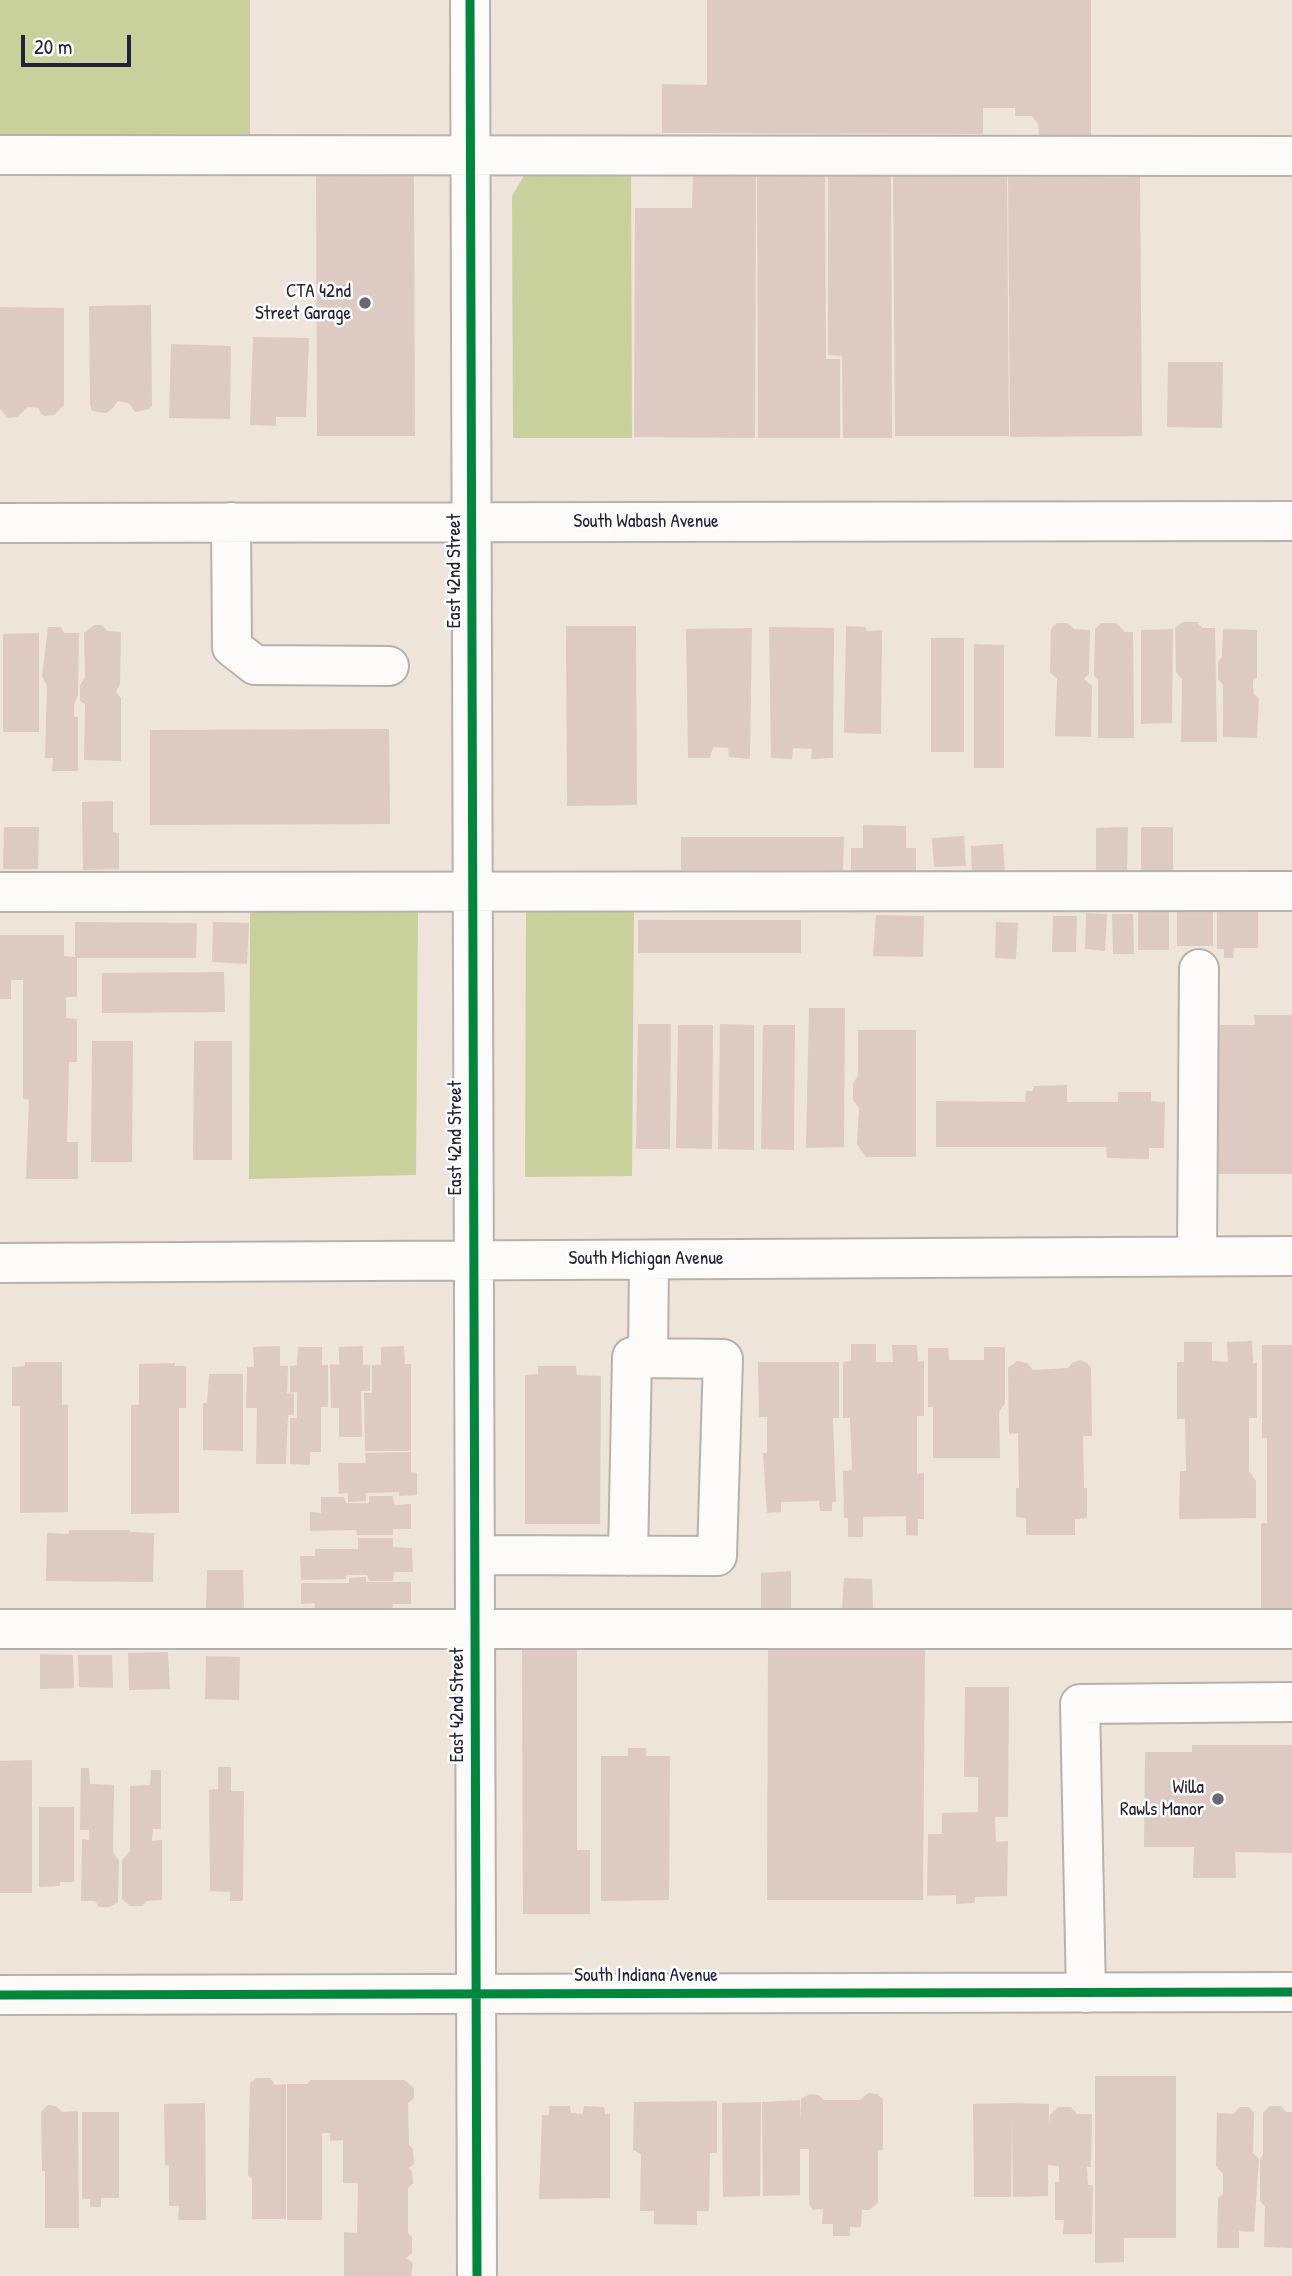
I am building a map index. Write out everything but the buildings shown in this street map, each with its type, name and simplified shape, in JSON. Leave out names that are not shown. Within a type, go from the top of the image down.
[{"type":"street","name":"East 42nd Street","points":[[470,0],[477,2276]]},
{"type":"street","points":[[0,155],[1292,156]]},
{"type":"street","name":"South Wabash Avenue","points":[[0,523],[1292,521]]},
{"type":"street","points":[[231,522],[232,647],[255,665],[389,666]]},
{"type":"street","points":[[0,892],[1292,891]]},
{"type":"street","points":[[1197,1256],[1199,969]]},
{"type":"street","name":"South Michigan Avenue","points":[[0,1263],[1292,1256]]},
{"type":"street","points":[[648,1358],[649,1259]]},
{"type":"street","points":[[475,1555],[628,1556],[717,1556],[723,1359],[632,1357],[628,1556]]},
{"type":"street","points":[[0,1629],[1292,1629]]},
{"type":"street","points":[[1086,1993],[1080,1704],[1292,1702]]},
{"type":"street","name":"South Indiana Avenue","points":[[0,1995],[1292,1992]]},
{"type":"green space","points":[[0,0],[250,0],[250,134],[0,135]]},
{"type":"green space","points":[[529,167],[631,167],[632,438],[513,438],[512,196]]},
{"type":"green space","points":[[634,903],[632,1176],[525,1177],[526,905]]},
{"type":"green space","points":[[250,907],[418,908],[416,1175],[249,1179]]},
{"type":"cycle path","points":[[470,0],[477,2276]]},
{"type":"cycle path","points":[[0,1995],[1292,1992]]},
{"type":"place","name":"CTA 42nd Street Garage","points":[[365,303]]},
{"type":"place","name":"Willa Rawls Manor","points":[[1218,1799]]}]
